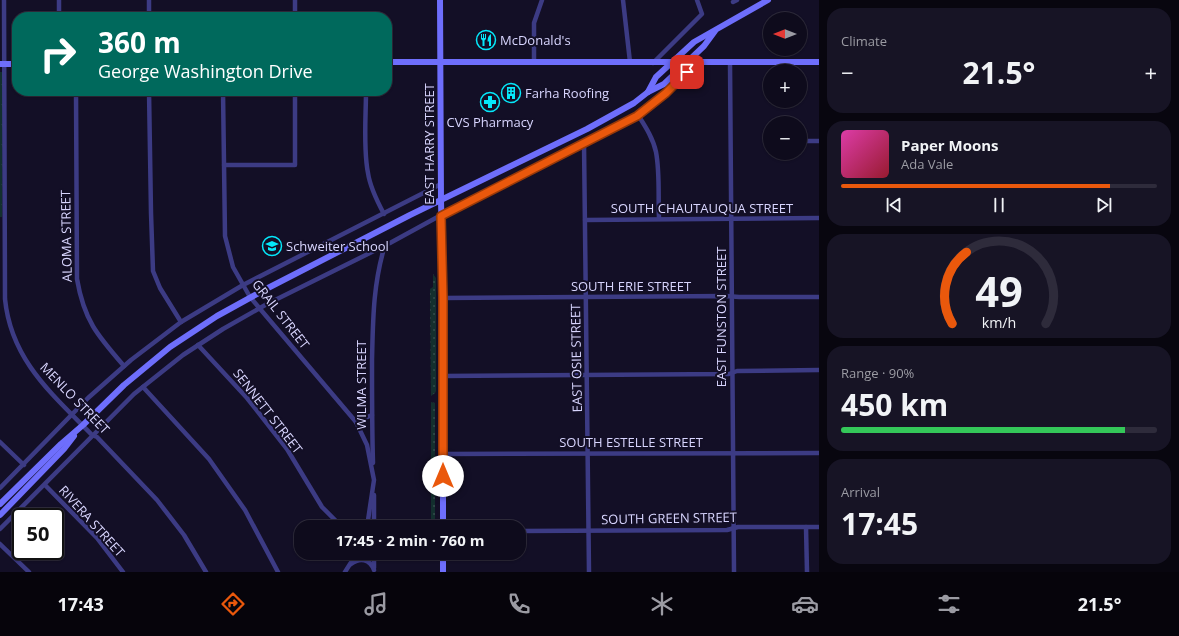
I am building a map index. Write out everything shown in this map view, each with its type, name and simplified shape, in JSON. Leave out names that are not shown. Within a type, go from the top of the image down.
[{"type":"street","name":"MENLO STREET","points":[[4,0],[2,64],[2,220],[5,299],[12,331],[18,346],[31,369],[43,385],[92,435],[97,437],[157,500],[184,535],[206,572]]},
{"type":"street","points":[[59,0],[59,12]]},
{"type":"street","points":[[149,0],[149,12]]},
{"type":"street","points":[[295,0],[295,12]]},
{"type":"street","name":"EAST HARRY STREET","points":[[440,0],[443,298],[443,520]]},
{"type":"street","points":[[534,62],[534,23],[542,0]]},
{"type":"street","points":[[623,0],[630,62]]},
{"type":"street","points":[[653,63],[702,14],[697,0]]},
{"type":"street","points":[[648,92],[656,76],[694,42],[768,0]]},
{"type":"street","points":[[0,504],[124,385],[170,347],[217,316],[250,297],[410,215],[587,129],[634,103],[648,92],[664,84],[704,46],[715,31]]},
{"type":"street","points":[[392,62],[819,62]]},
{"type":"street","name":"EAST FUNSTON STREET","points":[[730,62],[734,572]]},
{"type":"street","points":[[0,529],[45,485],[92,435],[143,387],[183,355],[259,308],[638,115],[666,93],[698,63]]},
{"type":"street","name":"ALOMA STREET","points":[[76,96],[77,279],[79,293],[90,322],[100,339],[124,366]]},
{"type":"street","points":[[149,96],[153,270],[160,288],[181,322]]},
{"type":"street","name":"GRAIL STREET","points":[[223,96],[225,236],[233,267],[250,297],[356,422],[367,445],[374,480]]},
{"type":"street","points":[[224,165],[295,165],[295,96]]},
{"type":"street","points":[[366,96],[366,157],[368,173],[375,197],[384,214]]},
{"type":"street","points":[[638,115],[647,128],[656,150],[659,218]]},
{"type":"street","points":[[807,141],[819,141]]},
{"type":"street","name":"EAST OSIE STREET","points":[[584,143],[589,572]]},
{"type":"street","points":[[0,488],[88,398],[124,366],[181,322],[243,285],[441,184]]},
{"type":"street","name":"SOUTH CHAUTAUQUA STREET","points":[[585,220],[659,218],[819,218]]},
{"type":"street","name":"WILMA STREET","points":[[374,520],[372,415],[373,302],[378,269],[385,245]]},
{"type":"street","name":"SOUTH ERIE STREET","points":[[443,298],[819,297]]},
{"type":"street","name":"SENNETT STREET","points":[[198,345],[247,398],[282,444],[322,507],[335,520]]},
{"type":"street","points":[[443,376],[728,374],[737,371],[819,370]]},
{"type":"street","points":[[143,387],[209,459],[245,510],[278,572]]},
{"type":"street","points":[[356,422],[372,415]]},
{"type":"street","points":[[0,515],[64,449],[83,425]]},
{"type":"street","points":[[0,442],[24,465]]},
{"type":"street","name":"SOUTH ESTELLE STREET","points":[[442,454],[819,453]]},
{"type":"street","points":[[368,520],[374,480]]},
{"type":"street","name":"RIVERA STREET","points":[[45,485],[97,538],[123,572]]},
{"type":"street","name":"SOUTH GREEN STREET","points":[[526,531],[697,530],[738,527],[819,527]]},
{"type":"street","points":[[806,527],[807,572]]},
{"type":"street","points":[[0,544],[29,572]]},
{"type":"street","points":[[345,572],[353,560]]},
{"type":"street","points":[[351,564],[358,560],[365,560],[371,564],[374,571]]},
{"type":"street","points":[[374,560],[374,571]]},
{"type":"street","points":[[443,560],[443,572]]},
{"type":"green space","points":[[0,72],[2,72],[3,77],[2,217],[0,217]]},
{"type":"green space","points":[[433,274],[436,278],[436,391],[431,396],[430,289],[433,287]]},
{"type":"green space","points":[[431,402],[435,403],[435,520],[431,520]]},
{"type":"place","name":"McDonald's","points":[[486,40]]},
{"type":"place","name":"Farha Roofing","points":[[511,93]]},
{"type":"place","name":"CVS Pharmacy","points":[[490,102]]},
{"type":"place","name":"Schweiter School","points":[[272,246]]},
{"type":"route","points":[[443,476],[443,298],[441,216],[637,116],[666,93],[687,72]]}]
